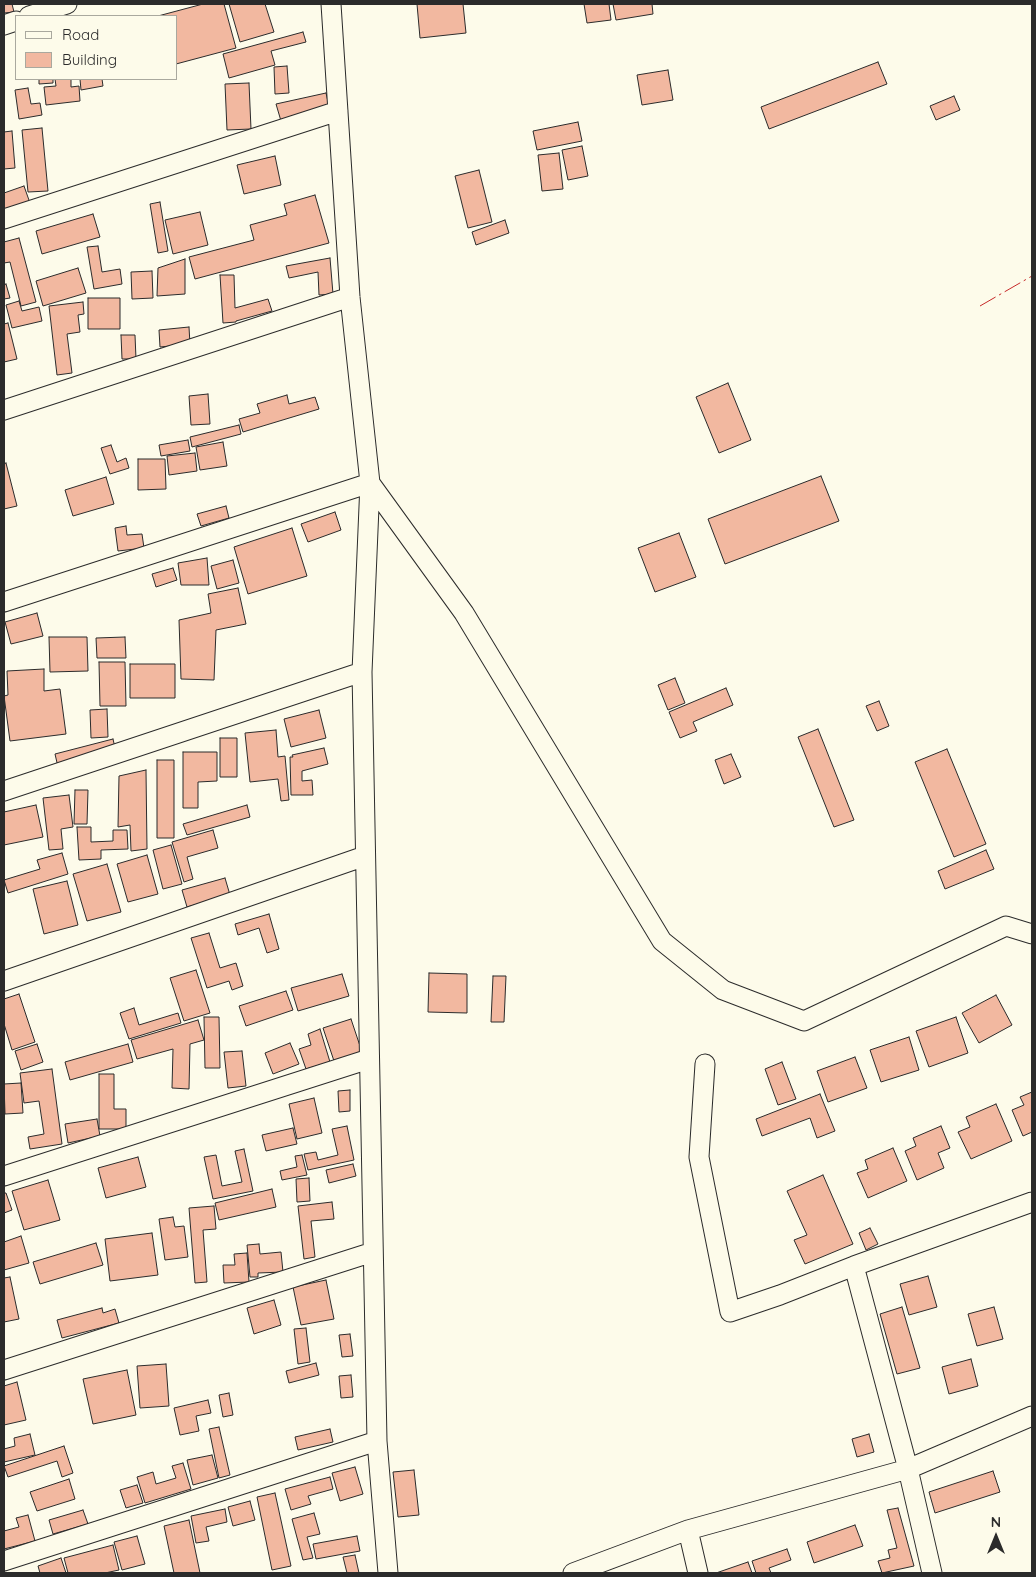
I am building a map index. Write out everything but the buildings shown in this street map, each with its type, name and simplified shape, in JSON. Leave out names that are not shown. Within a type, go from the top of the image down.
[{"type":"street","points":[[32,15],[67,4]]},
{"type":"street","points":[[331,4],[350,296],[370,483],[362,672],[365,856],[377,1440],[388,1573]]},
{"type":"street","points":[[4,219],[338,110]]},
{"type":"street","points":[[4,410],[350,296]]},
{"type":"street","points":[[4,602],[370,483]]},
{"type":"street","points":[[370,483],[464,613],[662,941],[723,990],[804,1021],[1006,926],[1032,934]]},
{"type":"street","points":[[4,791],[362,672]]},
{"type":"street","points":[[4,981],[365,856]]},
{"type":"street","points":[[4,1176],[369,1059]]},
{"type":"street","points":[[705,1064],[699,1157],[730,1312],[1032,1202]]},
{"type":"street","points":[[4,1370],[373,1252]]},
{"type":"street","points":[[854,1266],[908,1469],[932,1573]]},
{"type":"street","points":[[573,1573],[688,1530],[908,1469],[1032,1416]]},
{"type":"street","points":[[4,1561],[377,1440]]},
{"type":"street","points":[[688,1530],[698,1573]]},
{"type":"power","points":[[980,306],[1032,276]]}]
